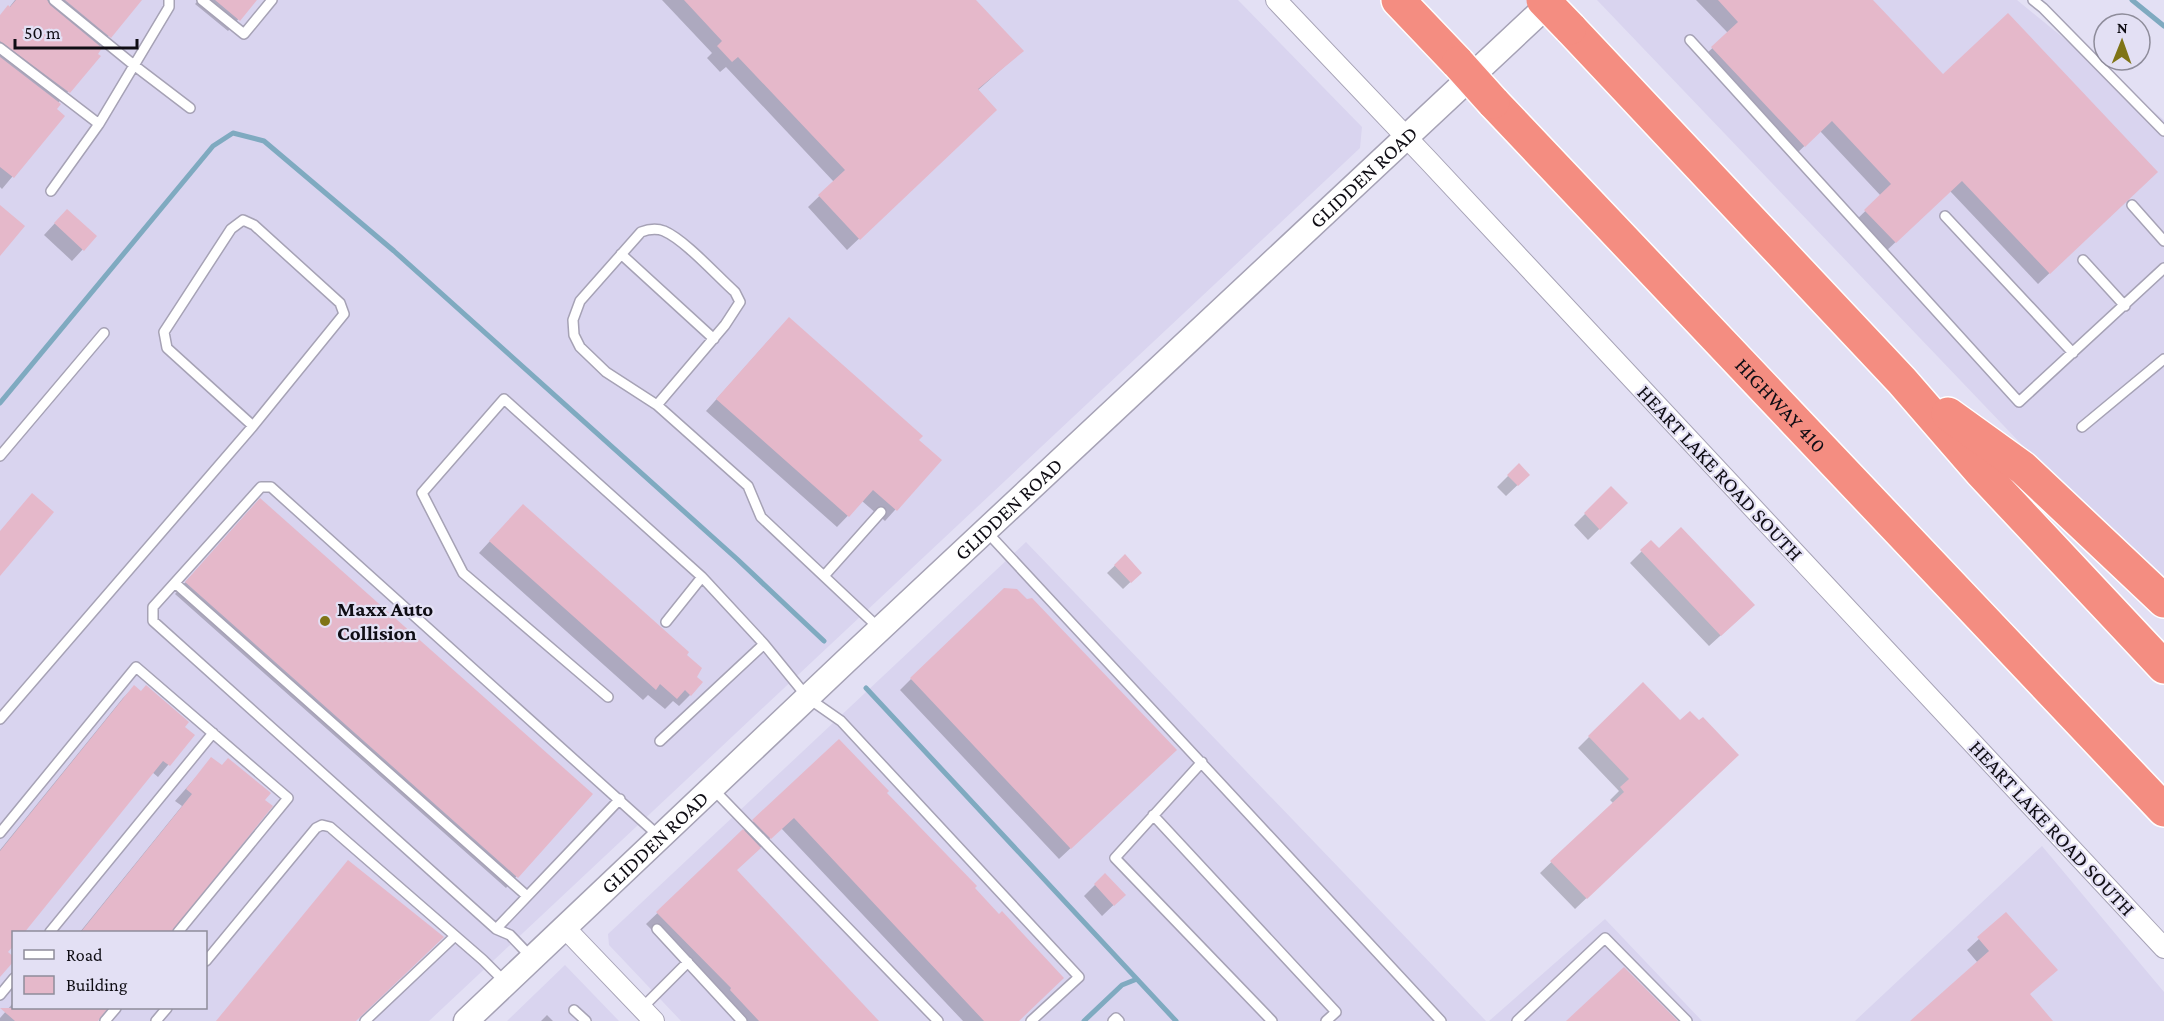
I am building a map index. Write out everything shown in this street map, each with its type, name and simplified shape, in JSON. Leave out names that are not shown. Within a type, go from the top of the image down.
[{"type":"highway","name":"HIGHWAY 410","points":[[1398,0],[2164,810]]},
{"type":"highway","points":[[1543,0],[1902,381],[1981,472],[2164,667]]},
{"type":"highway","points":[[1902,381],[2023,468],[2164,601]]},
{"type":"street","name":"HEART LAKE ROAD SOUTH","points":[[1276,0],[2164,948]]},
{"type":"street","name":"GLIDDEN ROAD","points":[[466,1021],[880,629],[1553,0]]},
{"type":"street","points":[[565,928],[648,1015]]},
{"type":"lane","points":[[54,0],[190,108]]},
{"type":"lane","points":[[51,190],[99,124],[169,7],[169,0]]},
{"type":"lane","points":[[202,0],[244,34],[272,0]]},
{"type":"lane","points":[[2033,0],[2164,131]]},
{"type":"lane","points":[[1690,40],[2019,402],[2164,268]]},
{"type":"lane","points":[[0,48],[99,124]]},
{"type":"lane","points":[[2132,205],[2164,241]]},
{"type":"lane","points":[[1945,216],[2073,353]]},
{"type":"lane","points":[[0,719],[254,426],[344,314],[340,303],[254,225],[243,220],[231,230],[164,332],[167,348],[254,426]]},
{"type":"lane","points":[[657,405],[714,339],[740,302],[735,292],[685,246],[663,231],[651,228],[641,232],[580,301],[573,320],[574,335],[580,347],[606,372],[657,405],[748,486],[761,517],[880,629]]},
{"type":"lane","points":[[621,254],[714,339]]},
{"type":"lane","points":[[2083,260],[2125,306]]},
{"type":"lane","points":[[0,456],[104,333]]},
{"type":"lane","points":[[2082,427],[2164,359]]},
{"type":"lane","points":[[608,697],[463,573],[422,493],[504,399],[702,577],[764,644],[808,698],[841,721],[1079,977],[1031,1021]]},
{"type":"lane","points":[[532,959],[510,935],[496,929],[153,621],[153,607],[261,488],[271,487],[661,837]]},
{"type":"lane","points":[[824,576],[881,512]]},
{"type":"lane","points":[[986,531],[1441,1021]]},
{"type":"lane","points":[[666,622],[702,577]]},
{"type":"lane","points":[[174,583],[527,896]]},
{"type":"lane","points":[[660,741],[764,644]]},
{"type":"lane","points":[[0,833],[136,667],[288,798],[180,931]]},
{"type":"lane","points":[[52,931],[213,733]]},
{"type":"lane","points":[[1202,762],[1114,858],[1272,1021]]},
{"type":"lane","points":[[712,788],[938,1021]]},
{"type":"lane","points":[[496,929],[620,799]]},
{"type":"lane","points":[[1152,814],[1336,1012],[1326,1021]]},
{"type":"lane","points":[[207,960],[316,828],[322,825],[330,827],[506,983]]},
{"type":"lane","points":[[657,929],[742,1021]]},
{"type":"lane","points":[[365,1021],[455,936]]},
{"type":"lane","points":[[1517,1021],[1605,938],[1687,1021]]},
{"type":"lane","points":[[648,1015],[688,962]]},
{"type":"lane","points":[[0,995],[12,980]]},
{"type":"lane","points":[[105,1021],[115,1009]]},
{"type":"lane","points":[[156,1021],[166,1009]]},
{"type":"lane","points":[[574,1010],[586,1021]]},
{"type":"lane","points":[[1113,1021],[1116,1018],[1119,1021]]},
{"type":"shaded area","points":[[0,0],[1238,0],[1362,127],[1360,148],[429,1021],[0,1021]]},
{"type":"shaded area","points":[[1597,0],[2017,0],[2092,61],[2092,72],[2105,72],[2164,120],[2164,576],[2025,448]]},
{"type":"shaded area","points":[[1026,542],[1486,1021],[681,1021],[609,945],[608,934]]},
{"type":"shaded area","points":[[2042,846],[2164,992],[2164,1021],[1855,1021]]},
{"type":"shaded area","points":[[1605,919],[1702,1021],[1489,1021]]},
{"type":"shaded area","points":[[565,965],[619,1021],[507,1021]]},
{"type":"building","points":[[16,0],[47,0],[102,48],[98,54],[101,56],[70,93],[0,41],[0,15],[8,5],[10,7]]},
{"type":"building","points":[[65,0],[142,0],[111,38]]},
{"type":"building","points":[[215,0],[257,0],[240,21]]},
{"type":"building","points":[[684,0],[976,0],[1024,51],[978,89],[997,110],[860,240],[818,195],[845,170],[738,57],[732,62],[717,46],[722,41]]},
{"type":"building","points":[[1718,0],[1873,0],[1943,74],[2008,13],[2158,172],[2050,274],[1962,181],[1896,243],[1864,210],[1891,184],[1832,121],[1805,147],[1711,47],[1738,22]]},
{"type":"building","points":[[0,57],[61,104],[57,109],[65,116],[14,178],[0,167]]},
{"type":"building","points":[[0,205],[25,226],[0,256]]},
{"type":"building","points":[[67,209],[97,236],[84,251],[54,223]]},
{"type":"building","points":[[789,317],[923,436],[919,440],[942,460],[897,511],[873,490],[849,517],[716,399]]},
{"type":"building","points":[[1519,463],[1530,475],[1518,486],[1507,475]]},
{"type":"building","points":[[1611,486],[1628,503],[1600,530],[1584,513]]},
{"type":"building","points":[[32,493],[54,512],[0,576],[0,531]]},
{"type":"building","points":[[260,498],[593,794],[518,878],[185,582]]},
{"type":"building","points":[[523,504],[689,652],[687,655],[702,668],[697,677],[703,682],[691,696],[685,690],[677,699],[660,684],[656,690],[489,541]]},
{"type":"building","points":[[1681,527],[1755,605],[1721,636],[1640,550],[1651,540],[1659,548]]},
{"type":"building","points":[[1125,554],[1142,573],[1131,583],[1114,565]]},
{"type":"building","points":[[1004,588],[1017,589],[1027,599],[1032,598],[1177,750],[1071,849],[910,678]]},
{"type":"building","points":[[1643,682],[1680,720],[1690,711],[1699,720],[1703,717],[1739,755],[1587,899],[1550,861],[1624,792],[1620,787],[1629,779],[1588,736]]},
{"type":"building","points":[[134,685],[141,691],[146,685],[189,722],[185,727],[195,735],[170,766],[163,761],[26,931],[12,931],[12,947],[8,952],[12,955],[12,963],[0,977],[0,851]]},
{"type":"building","points":[[839,739],[889,791],[887,793],[977,886],[975,888],[999,914],[1002,911],[1064,978],[1019,1021],[984,1021],[794,818],[771,839],[752,820]]},
{"type":"building","points":[[211,757],[222,765],[228,758],[271,793],[265,800],[273,806],[173,931],[82,931],[192,794],[186,789]]},
{"type":"building","points":[[743,829],[761,848],[737,870],[879,1021],[759,1021],[730,990],[731,988],[656,912]]},
{"type":"building","points":[[348,860],[444,937],[356,1021],[216,1021]]},
{"type":"building","points":[[1105,873],[1126,895],[1114,906],[1094,884]]},
{"type":"building","points":[[2006,912],[2058,970],[2030,994],[2053,1021],[1910,1021],[1989,951],[1977,937]]},
{"type":"building","points":[[1624,967],[1678,1021],[1566,1021]]},
{"type":"building","points":[[0,1008],[107,1009],[98,1021],[15,1021]]},
{"type":"waterway","points":[[2132,0],[2164,26]]},
{"type":"waterway","points":[[0,403],[213,146],[233,133],[264,141],[394,251],[737,559],[824,641]]},
{"type":"waterway","points":[[866,688],[1176,1021]]},
{"type":"waterway","points":[[1084,1021],[1122,985],[1137,979]]},
{"type":"place","name":"Maxx Auto Collision","points":[[325,621]]}]
